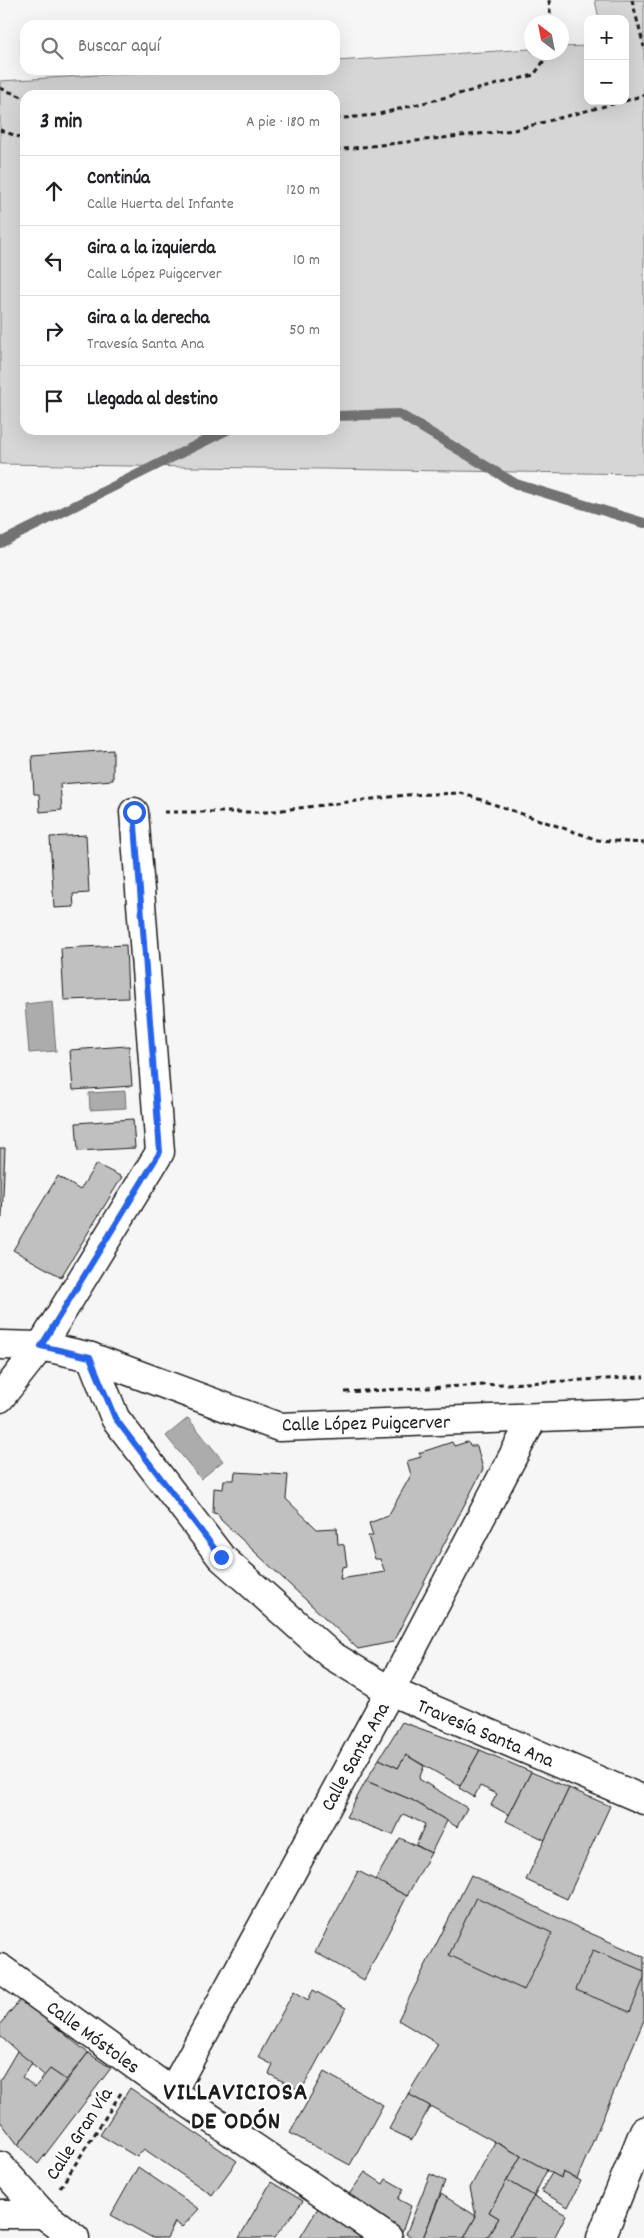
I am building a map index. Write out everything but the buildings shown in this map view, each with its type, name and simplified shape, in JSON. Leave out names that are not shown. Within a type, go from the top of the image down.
[{"type":"street","points":[[0,1398],[41,1346],[160,1152],[134,812]]},
{"type":"street","name":"Calle López Puigcerver","points":[[0,1344],[41,1346],[90,1357],[279,1427],[644,1413]]},
{"type":"street","name":"Travesía Santa Ana","points":[[90,1357],[115,1418],[221,1557],[331,1656],[390,1691],[644,1800]]},
{"type":"street","name":"Calle Santa Ana","points":[[172,2092],[390,1691],[533,1418]]},
{"type":"street","name":"Calle Móstoles","points":[[0,1968],[172,2092],[388,2238]]},
{"type":"street","points":[[601,2238],[644,2131]]},
{"type":"street","points":[[0,2166],[43,2214],[75,2238]]},
{"type":"street","points":[[0,2214],[43,2214]]},
{"type":"path","points":[[549,0],[550,15]]},
{"type":"path","points":[[632,0],[644,48]]},
{"type":"path","points":[[340,118],[375,115],[534,75],[544,60]]},
{"type":"path","points":[[0,88],[20,96]]},
{"type":"path","points":[[629,100],[644,95]]},
{"type":"path","points":[[340,149],[514,130],[609,105]]},
{"type":"path","points":[[0,130],[20,137]]},
{"type":"path","points":[[134,812],[266,812],[406,795],[461,793],[598,840],[644,843]]},
{"type":"path","name":"Calle Gran Vía","points":[[43,2214],[138,2067]]},
{"type":"shaded area","points":[[595,0],[644,0],[644,474],[0,464],[0,81],[98,75],[340,75],[340,61],[524,49],[524,60],[569,60],[569,47],[584,46],[584,105],[629,105],[629,15],[598,15]]},
{"type":"shaded area","points":[[52,1001],[56,1051],[29,1053],[25,1004]]},
{"type":"shaded area","points":[[125,1091],[126,1108],[90,1110],[89,1093]]},
{"type":"shaded area","points":[[188,1418],[223,1461],[201,1479],[166,1436]]},
{"type":"waterway","points":[[340,416],[399,414],[516,484],[644,523]]},
{"type":"waterway","points":[[0,543],[217,435]]},
{"type":"district","name":"VILLAVICIOSA DE ODÓN","points":[[236,2104]]},
{"type":"route","points":[[134,812],[160,1152],[41,1346],[90,1357],[115,1418],[221,1557]]}]
